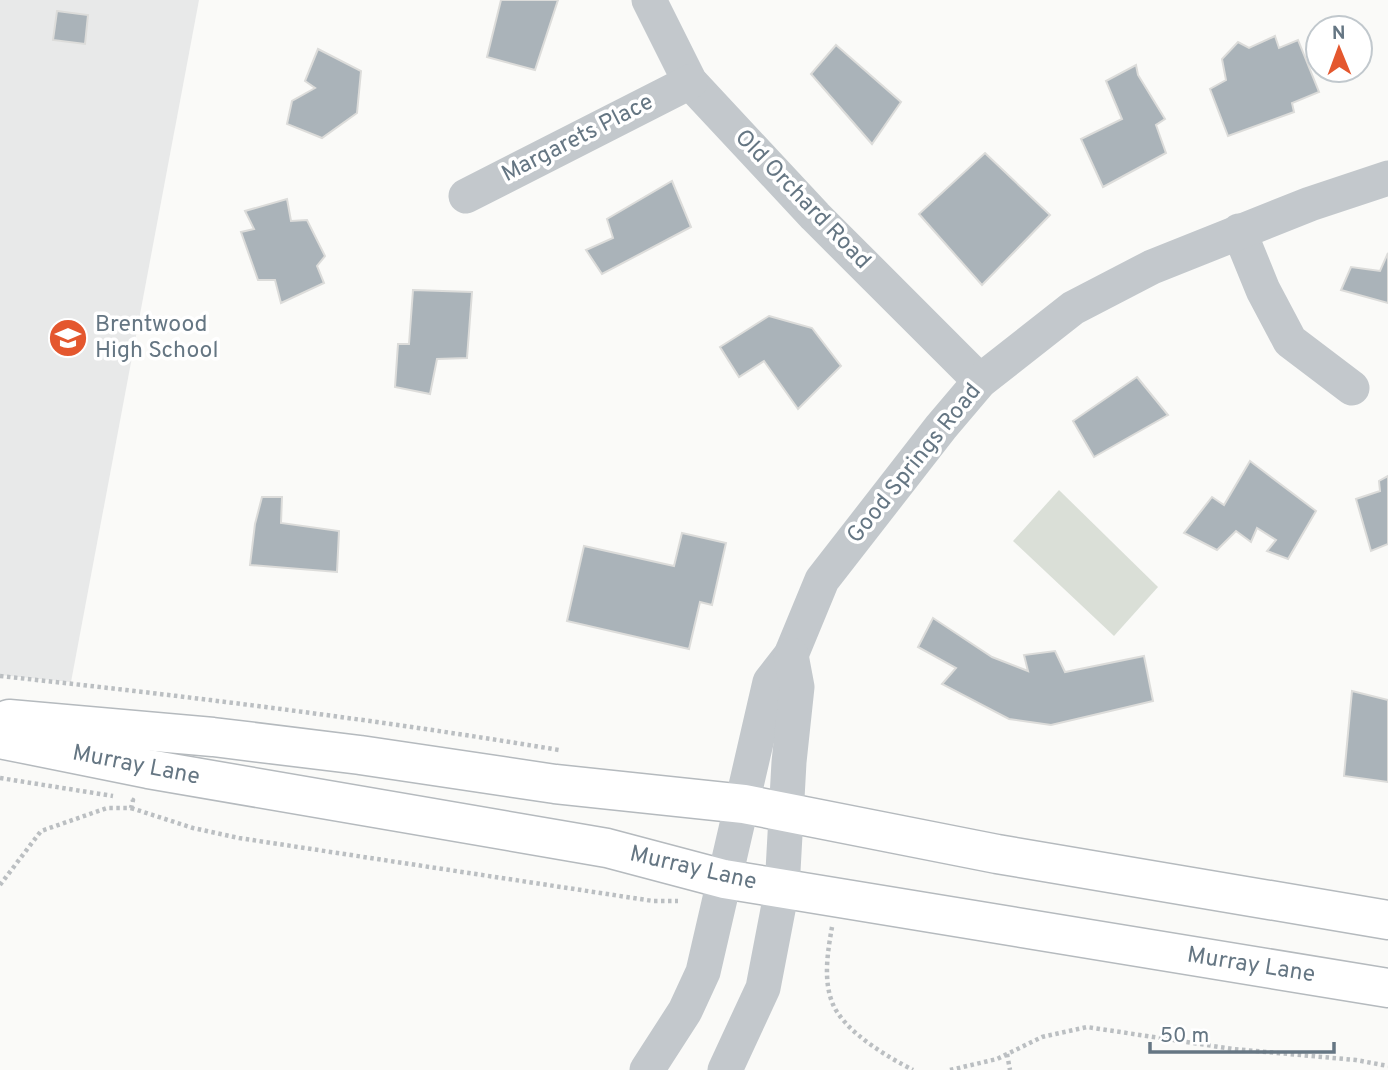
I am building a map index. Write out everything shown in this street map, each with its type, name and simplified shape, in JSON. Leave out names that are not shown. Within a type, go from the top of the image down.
[{"type":"main road","name":"Murray Lane","points":[[0,719],[213,737],[360,755],[555,784],[744,804],[997,854],[1388,920]]},
{"type":"main road","name":"Murray Lane","points":[[0,739],[148,769],[607,848],[721,892],[782,888],[1388,988]]},
{"type":"street","name":"Old Orchard Road","points":[[649,0],[690,82],[815,216],[980,380]]},
{"type":"street","name":"Margarets Place","points":[[467,196],[690,82]]},
{"type":"street","name":"Good Springs Road","points":[[648,1070],[685,1011],[703,972],[744,804],[770,682],[791,655],[822,580],[941,426],[980,380],[1073,308],[1152,267],[1240,231],[1388,178]]},
{"type":"street","points":[[1240,231],[1263,290],[1290,341],[1352,388]]},
{"type":"street","points":[[725,1070],[763,988],[782,888],[789,762],[797,687],[791,655]]},
{"type":"path","points":[[0,778],[133,800],[131,808]]},
{"type":"path","points":[[0,885],[41,831],[107,808],[131,808],[193,828],[239,838],[653,901],[683,901],[721,892]]},
{"type":"path","points":[[832,923],[827,973],[832,1003],[848,1026],[884,1055],[913,1070]]},
{"type":"path","points":[[950,1070],[965,1068],[1007,1054],[1042,1037],[1087,1027],[1234,1049],[1356,1059],[1388,1066]]},
{"type":"path","points":[[1007,1054],[1010,1070]]},
{"type":"shaded area","name":"Brentwood High School","points":[[0,0],[199,0],[71,682],[0,675]]},
{"type":"shaded area","points":[[1059,490],[1158,587],[1114,636],[1013,541]]},
{"type":"building","points":[[501,0],[558,0],[535,70],[487,57]]},
{"type":"building","points":[[57,11],[88,15],[85,44],[53,40]]},
{"type":"building","points":[[1275,36],[1279,48],[1298,40],[1304,55],[1304,84],[1316,84],[1319,92],[1292,103],[1294,112],[1228,136],[1210,89],[1226,80],[1222,59],[1238,42],[1249,48]]},
{"type":"building","points":[[836,45],[901,102],[872,144],[811,74]]},
{"type":"building","points":[[318,49],[361,71],[357,113],[322,138],[287,124],[292,101],[315,88],[305,81]]},
{"type":"building","points":[[1136,65],[1138,75],[1165,119],[1156,125],[1166,153],[1103,187],[1081,139],[1122,119],[1106,81]]},
{"type":"building","points":[[985,153],[1050,215],[982,285],[919,214]]},
{"type":"building","points":[[672,181],[691,227],[602,274],[586,250],[613,238],[607,219]]},
{"type":"building","points":[[287,199],[291,221],[307,220],[325,256],[317,266],[324,283],[281,303],[275,280],[258,280],[241,232],[254,229],[245,211]]},
{"type":"building","points":[[1388,253],[1388,303],[1341,290],[1351,267],[1380,271]]},
{"type":"building","points":[[413,290],[472,292],[467,358],[437,359],[430,394],[395,387],[398,344],[409,344]]},
{"type":"building","points":[[769,316],[812,328],[841,366],[798,409],[764,361],[739,377],[720,347]]},
{"type":"building","points":[[1137,377],[1168,415],[1094,457],[1073,421]]},
{"type":"building","points":[[1250,461],[1316,511],[1288,559],[1267,551],[1276,540],[1257,528],[1251,542],[1236,531],[1217,550],[1184,533],[1212,497],[1224,505]]},
{"type":"building","points":[[1388,476],[1388,544],[1371,551],[1356,499],[1380,491],[1379,481]]},
{"type":"building","points":[[262,497],[282,497],[281,523],[339,531],[337,572],[250,565],[255,524]]},
{"type":"building","points":[[682,533],[726,543],[712,605],[700,602],[689,649],[567,621],[584,546],[674,566]]},
{"type":"building","points":[[933,618],[992,657],[1028,671],[1024,655],[1055,651],[1065,672],[1144,656],[1153,701],[1051,725],[1009,719],[942,684],[956,668],[918,647]]},
{"type":"building","points":[[1352,691],[1388,700],[1388,782],[1344,776]]},
{"type":"place","name":"Brentwood High School","points":[[68,338]]}]
